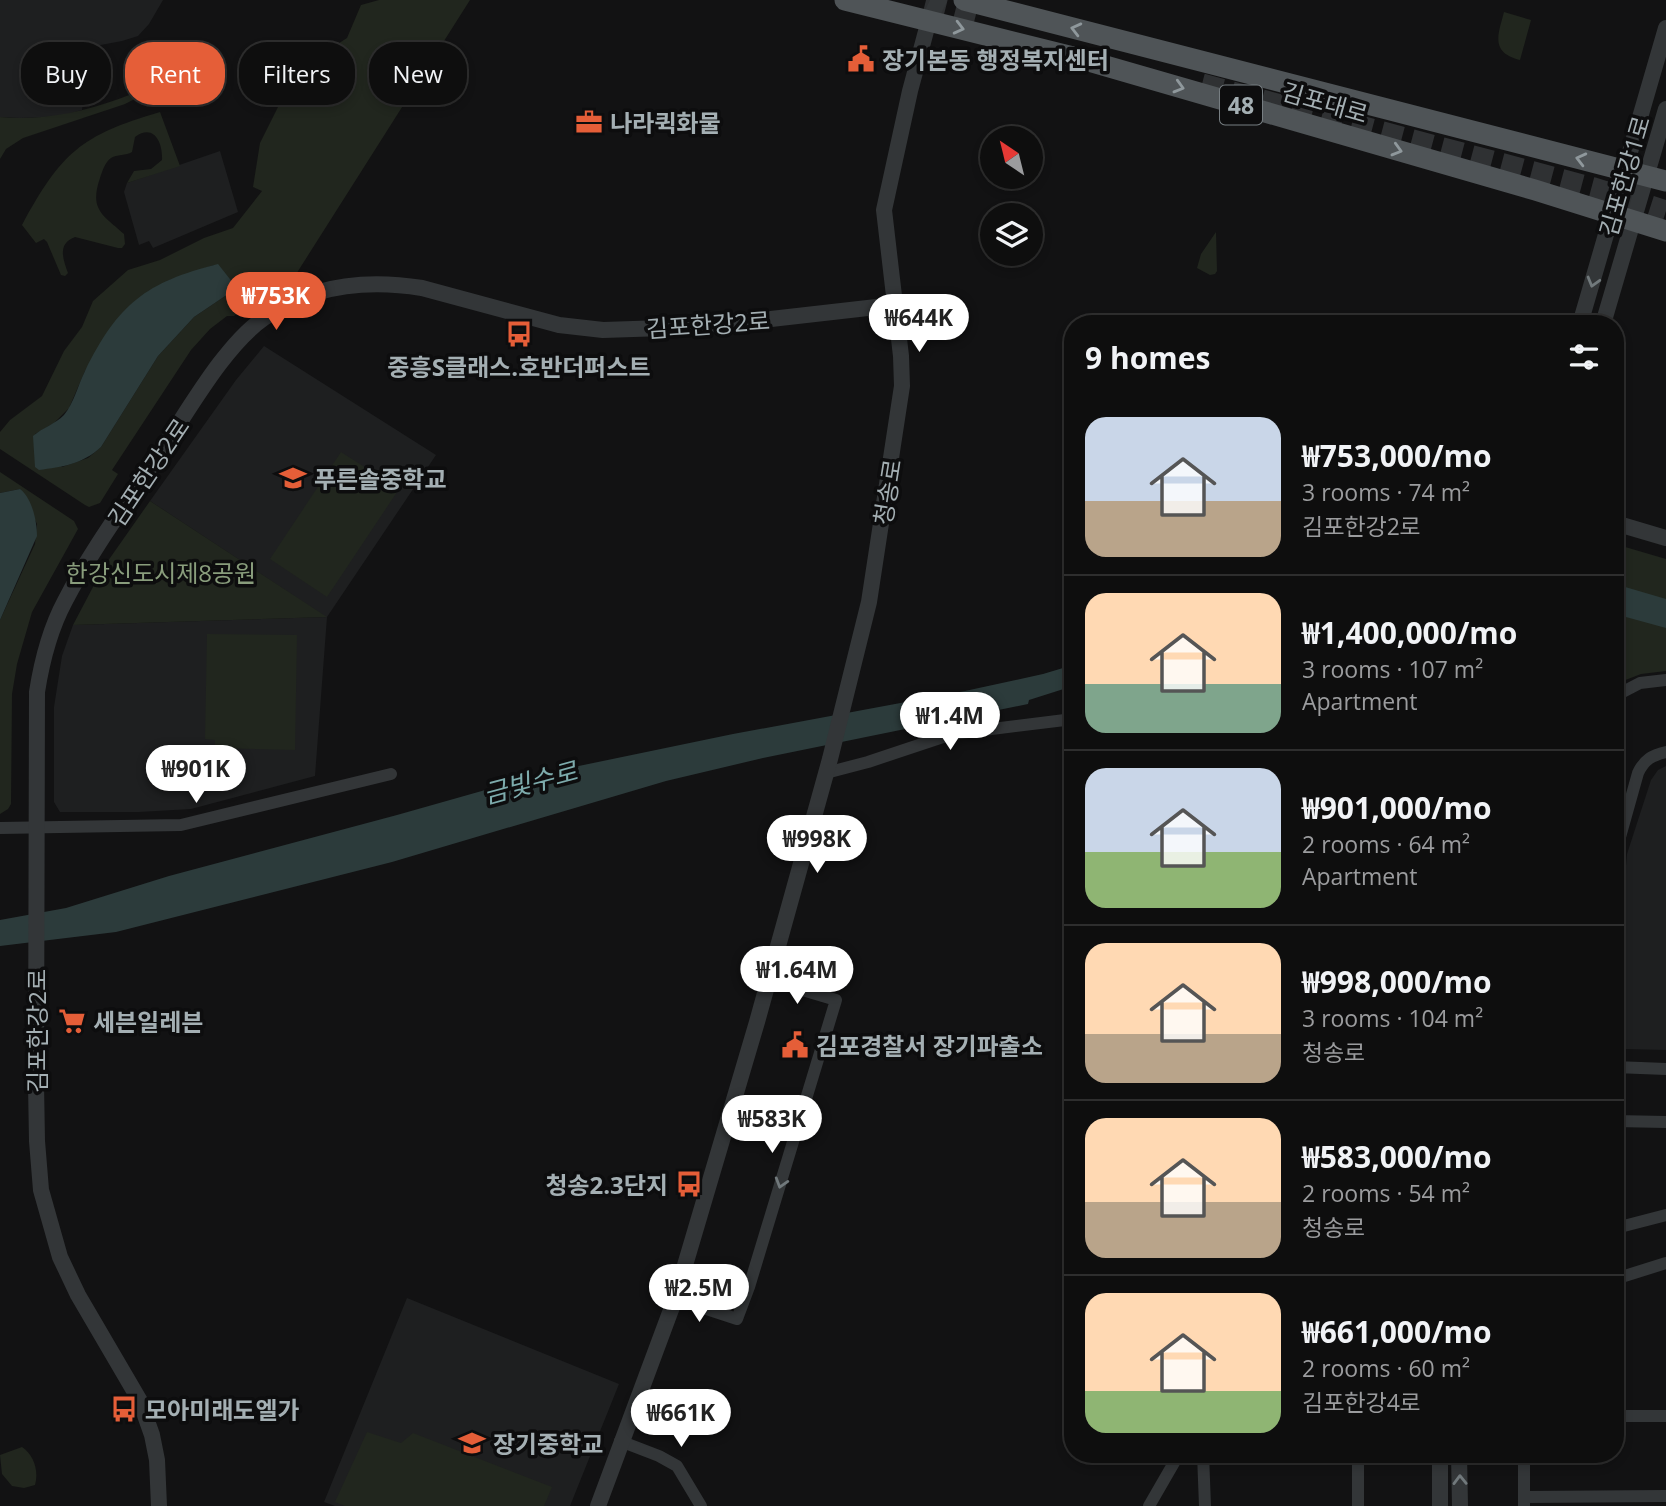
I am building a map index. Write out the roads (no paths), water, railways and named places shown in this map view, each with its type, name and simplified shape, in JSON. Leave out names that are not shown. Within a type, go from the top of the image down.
[{"type":"main road","name":"김포대로","points":[[845,0],[1098,64],[1666,231]]},
{"type":"main road","name":"김포대로","points":[[964,0],[1657,179]]},
{"type":"street","name":"청송로","points":[[596,1506],[622,1442],[672,1298],[751,1021],[769,980],[828,766],[869,602],[900,408],[901,356],[884,210],[910,91],[929,20],[939,0]]},
{"type":"street","name":"김포한강1로","points":[[1583,315],[1666,28]]},
{"type":"street","name":"김포한강1로","points":[[1606,315],[1634,222],[1657,179],[1666,109]]},
{"type":"street","name":"김포한강2로","points":[[159,1506],[157,1460],[141,1401],[78,1295],[60,1257],[45,1209],[38,1171],[37,692],[54,624],[91,556],[216,370],[242,337],[265,317],[316,292],[375,283],[422,288],[559,325],[603,330],[747,321],[894,305]]},
{"type":"street","points":[[1624,526],[1666,538]]},
{"type":"street","points":[[1624,692],[1640,684],[1666,680]]},
{"type":"street","points":[[828,766],[868,762],[960,732],[1064,720]]},
{"type":"street","points":[[1624,823],[1638,773],[1649,758],[1666,752]]},
{"type":"street","points":[[0,828],[181,825],[391,774]]},
{"type":"street","points":[[672,1298],[737,1319],[836,1000],[769,980]]},
{"type":"street","points":[[1624,1067],[1666,1069]]},
{"type":"street","points":[[1624,1121],[1666,1122]]},
{"type":"street","points":[[1624,1226],[1666,1215]]},
{"type":"street","points":[[1624,1276],[1666,1264]]},
{"type":"street","points":[[1624,1416],[1666,1416]]},
{"type":"street","points":[[622,1442],[677,1466],[701,1506]]},
{"type":"street","points":[[1149,1506],[1174,1463]]},
{"type":"street","points":[[1203,1463],[1205,1506]]},
{"type":"street","points":[[1358,1463],[1358,1506]]},
{"type":"street","points":[[1440,1463],[1440,1506]]},
{"type":"street","points":[[1459,1463],[1460,1506]]},
{"type":"street","points":[[1524,1463],[1524,1502],[1666,1496]]},
{"type":"water","points":[[218,264],[237,288],[194,317],[158,356],[101,447],[72,464],[39,470],[35,467],[33,436],[64,415],[97,348],[123,312],[153,288],[171,279]]},
{"type":"water","points":[[20,489],[33,510],[37,536],[0,620],[0,493]]},
{"type":"water","points":[[1624,587],[1666,599],[1666,628],[1624,616]]},
{"type":"water","name":"금빛수로","points":[[1064,668],[1064,689],[1029,700],[1028,704],[763,758],[666,781],[392,862],[116,932],[0,946],[0,920],[66,908],[169,876],[545,773]]},
{"type":"tunnel","points":[[926,0],[985,15]]},
{"type":"tunnel","points":[[1202,84],[1594,188],[1666,211]]},
{"type":"place","name":"장기본동 행정복지센터","points":[[861,59]]},
{"type":"place","name":"나라퀵화물","points":[[589,122]]},
{"type":"place","name":"중흥S클래스.호반더퍼스트","points":[[519,334]]},
{"type":"place","name":"푸른솔중학교","points":[[293,478]]},
{"type":"place","name":"세븐일레븐","points":[[72,1021]]},
{"type":"place","name":"김포경찰서 장기파출소","points":[[795,1045]]},
{"type":"place","name":"청송2.3단지","points":[[689,1184]]},
{"type":"place","name":"모아미래도엘가","points":[[124,1409]]},
{"type":"place","name":"장기중학교","points":[[472,1443]]},
{"type":"park label","name":"한강신도시제8공원","points":[[161,572]]}]
